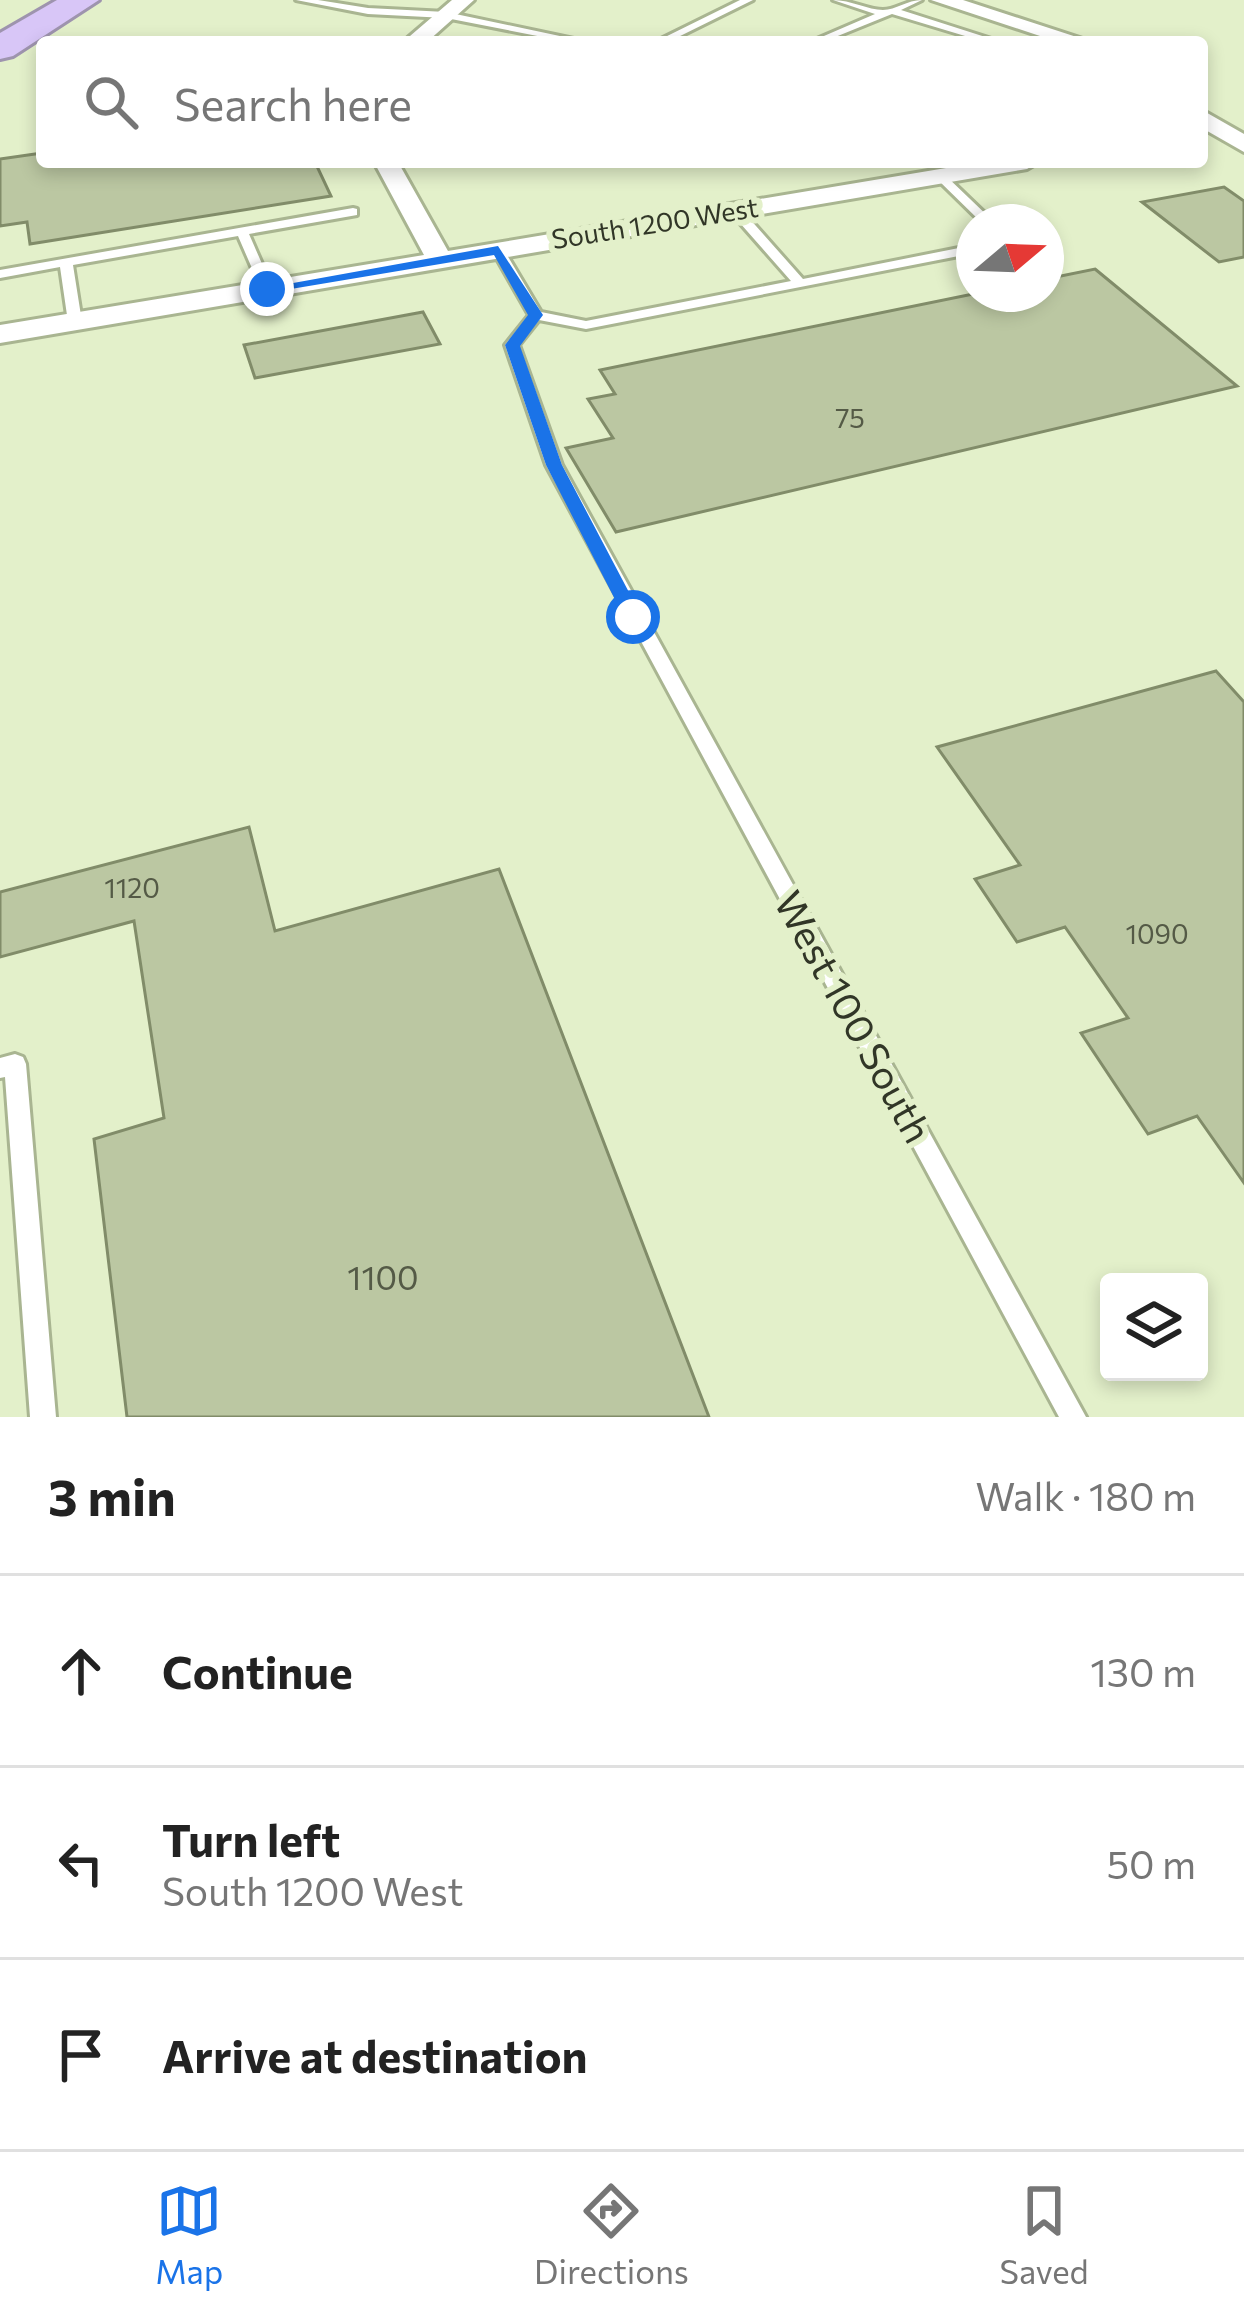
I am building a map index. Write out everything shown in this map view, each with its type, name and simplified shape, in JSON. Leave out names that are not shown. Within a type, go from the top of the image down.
[{"type":"highway","points":[[0,48],[82,0]]},
{"type":"street","points":[[941,0],[1061,36]]},
{"type":"street","points":[[421,36],[455,8]]},
{"type":"street","points":[[1217,126],[1244,146]]},
{"type":"street","points":[[389,168],[440,260]]},
{"type":"street","name":"South 1200 West","points":[[0,334],[990,168]]},
{"type":"lane","points":[[301,0],[377,11],[455,8],[560,36]]},
{"type":"lane","points":[[377,11],[392,0]]},
{"type":"lane","points":[[673,36],[748,0]]},
{"type":"lane","points":[[838,0],[974,36]]},
{"type":"lane","points":[[827,36],[866,16],[890,13],[917,0]]},
{"type":"lane","points":[[940,176],[969,204]]},
{"type":"lane","points":[[736,211],[800,283]]},
{"type":"lane","points":[[0,274],[352,212]]},
{"type":"lane","points":[[242,232],[267,289]]},
{"type":"lane","points":[[498,250],[536,315],[586,326],[956,253]]},
{"type":"lane","points":[[66,262],[75,322]]},
{"type":"lane","name":"West 100 South","points":[[536,315],[512,345],[554,465],[1073,1417]]},
{"type":"lane","points":[[0,1068],[15,1064],[43,1417]]},
{"type":"building","points":[[36,154],[36,168],[318,168],[331,196],[30,244],[27,222],[0,226],[0,159]]},
{"type":"building","points":[[1224,187],[1244,201],[1244,257],[1219,262],[1142,202]]},
{"type":"building","points":[[1095,269],[1237,386],[616,532],[566,448],[613,438],[588,399],[615,394],[600,370],[956,297],[956,312],[1064,312],[1064,275]]},
{"type":"building","points":[[423,312],[440,344],[255,378],[244,345]]},
{"type":"building","points":[[1216,671],[1244,702],[1244,1183],[1197,1116],[1148,1134],[1081,1033],[1128,1018],[1065,927],[1017,942],[975,879],[1020,865],[937,747]]},
{"type":"building","points":[[249,827],[275,931],[499,869],[709,1417],[127,1417],[94,1139],[164,1118],[134,921],[0,957],[0,892]]},
{"type":"route","points":[[267,289],[498,250],[536,315],[512,345],[554,465],[633,617]]}]
